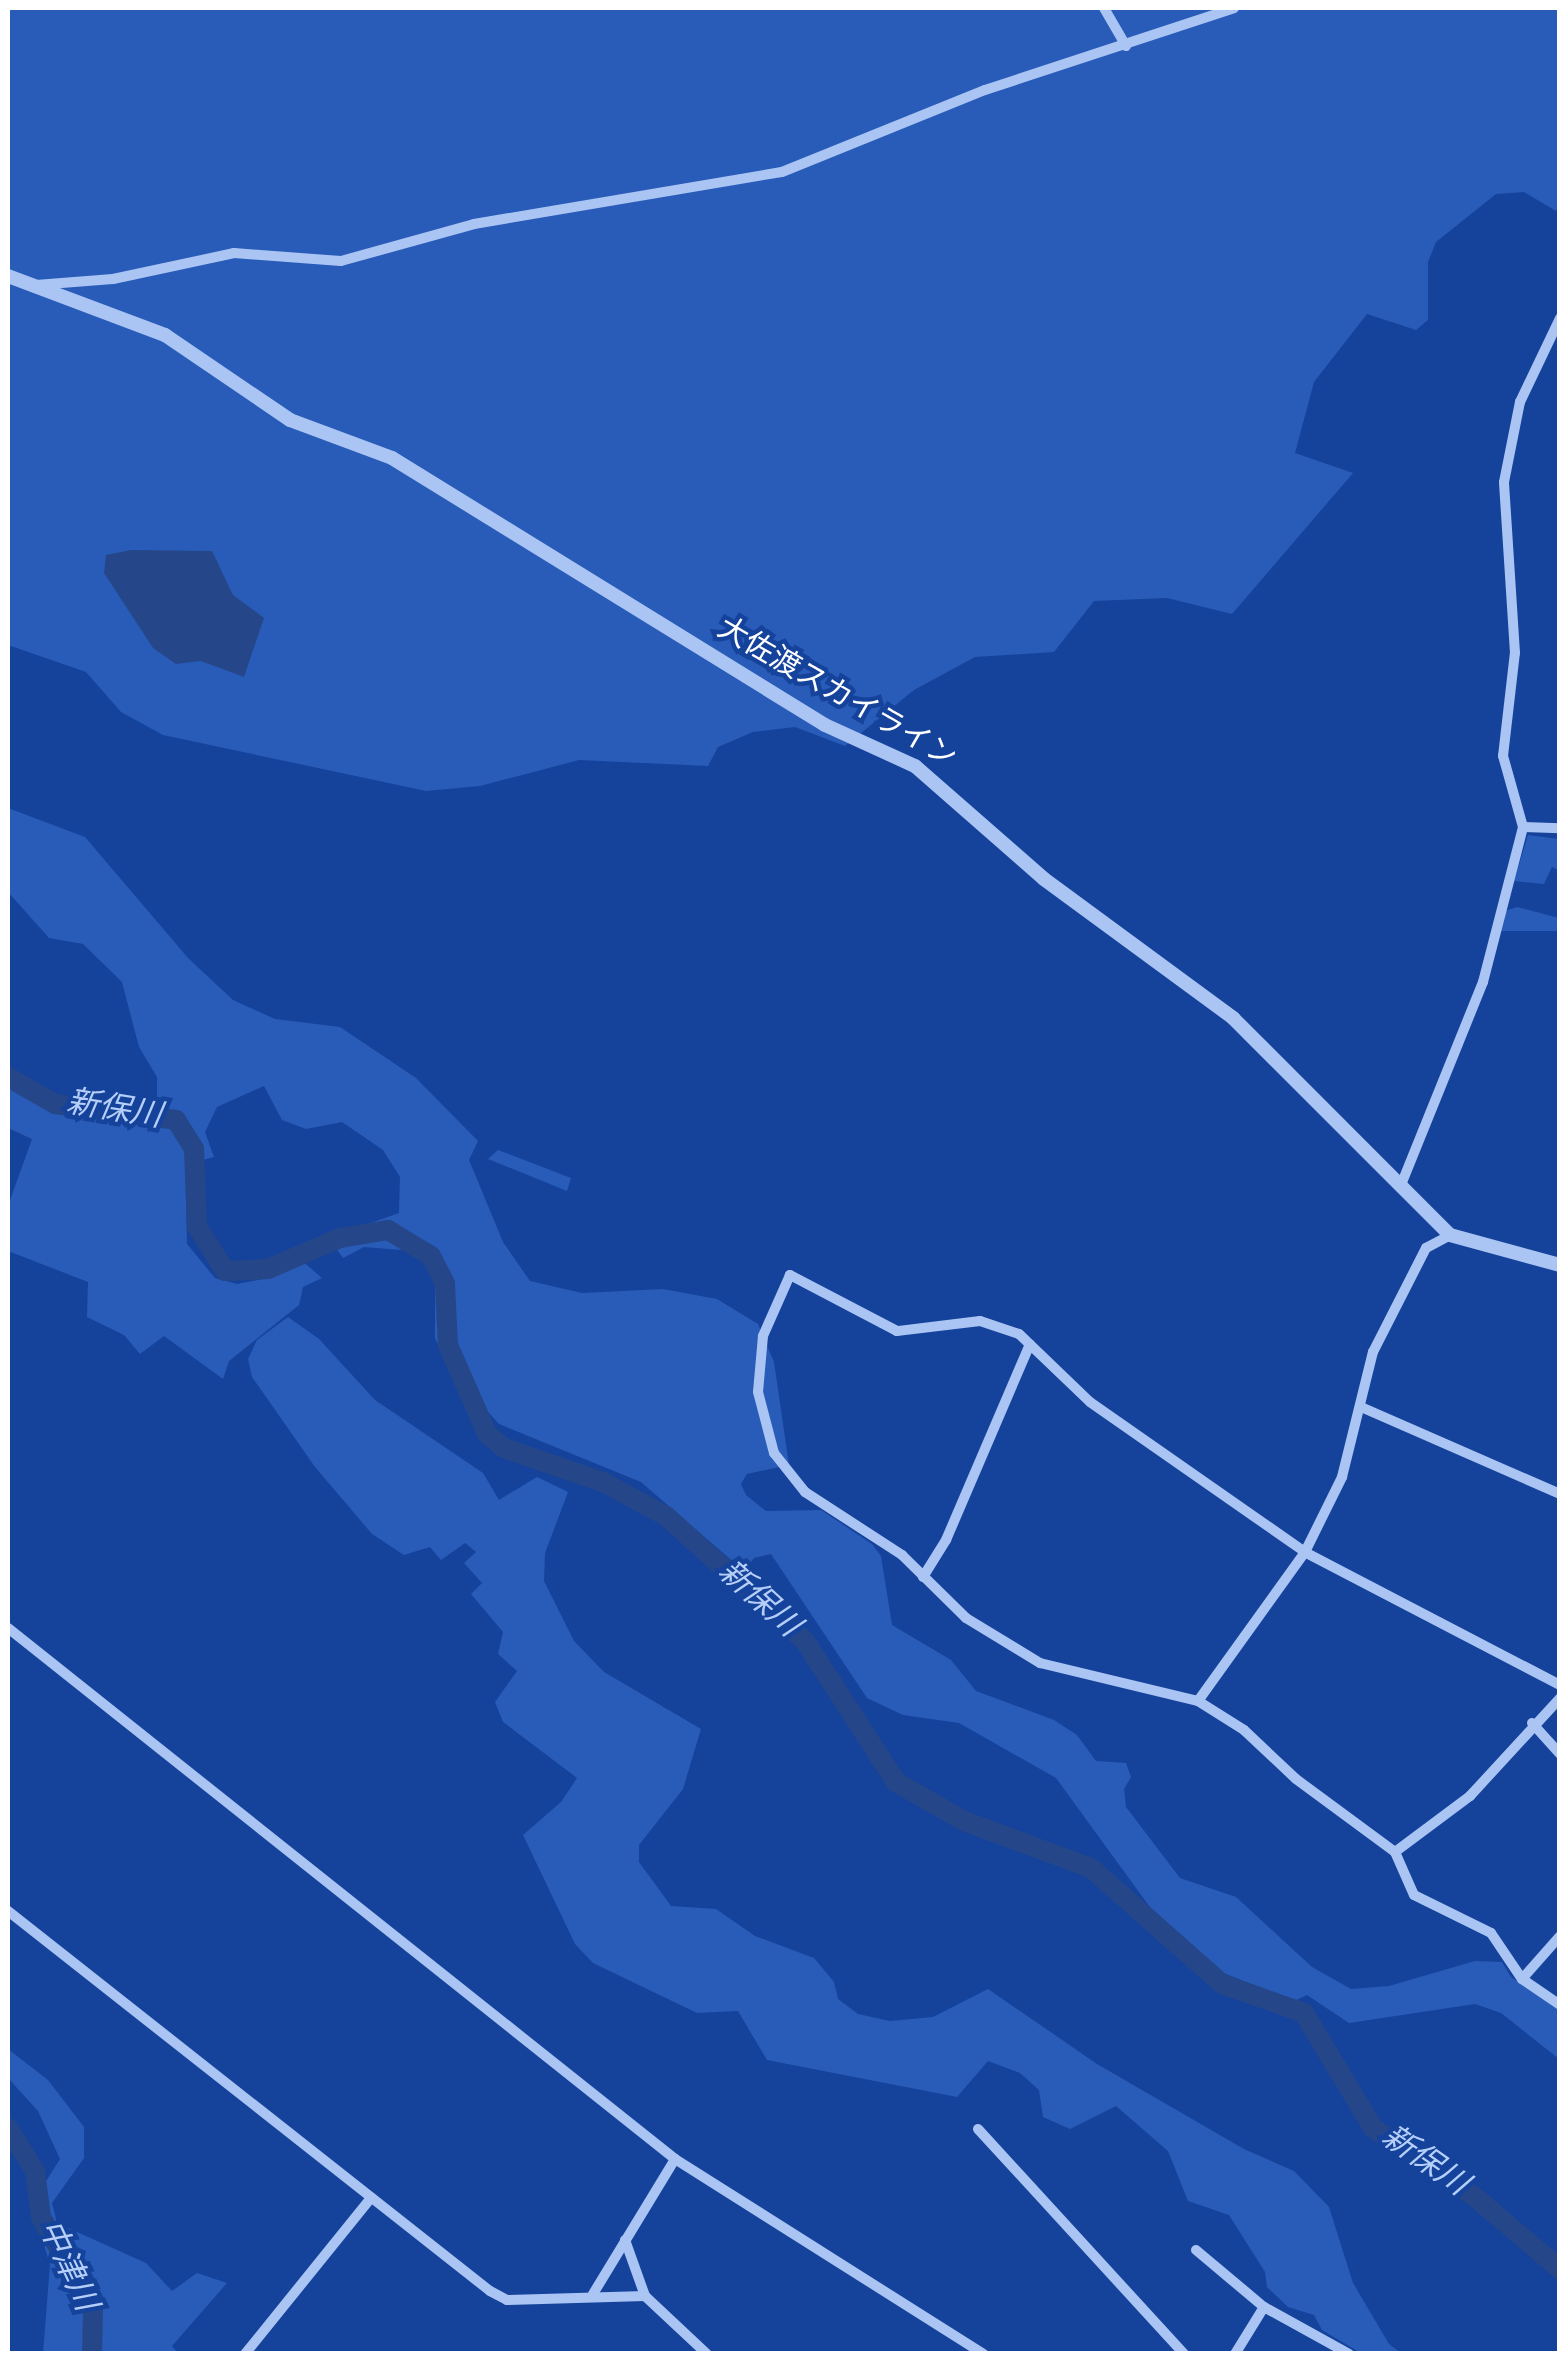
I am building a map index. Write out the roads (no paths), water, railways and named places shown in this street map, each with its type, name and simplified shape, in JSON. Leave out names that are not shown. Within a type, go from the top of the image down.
[{"type":"street","points":[[1104,8],[1126,46]]},
{"type":"street","points":[[36,285],[113,279],[234,253],[302,263],[341,261],[474,224],[782,172],[986,90],[1234,8]]},
{"type":"street","name":"大佐渡スカイライン","points":[[8,276],[165,336],[290,420],[392,458],[824,725],[925,773],[1044,879],[1233,1018],[1450,1235]]},
{"type":"street","points":[[1401,1185],[1483,982],[1523,826],[1502,756],[1515,653],[1504,482],[1520,402],[1560,318]]},
{"type":"street","points":[[1523,826],[1560,828]]},
{"type":"street","points":[[1198,1701],[1305,1552],[1342,1477],[1372,1352],[1426,1248],[1450,1235],[1560,1265]]},
{"type":"street","points":[[1560,1685],[1305,1552],[1090,1402],[1019,1334],[980,1321],[897,1331],[790,1275],[757,1364],[763,1425],[774,1453],[805,1492],[902,1555],[966,1618],[1040,1663],[1198,1701],[1395,1852],[1414,1895],[1491,1934],[1522,1979],[1560,2005]]},
{"type":"street","points":[[923,1578],[946,1540],[1030,1344]]},
{"type":"street","points":[[1361,1407],[1560,1494]]},
{"type":"street","points":[[8,1628],[675,2159],[984,2354]]},
{"type":"street","points":[[1395,1852],[1470,1796],[1532,1722],[1560,1698]]},
{"type":"street","points":[[1532,1722],[1560,1754]]},
{"type":"street","points":[[8,1911],[370,2198],[507,2300],[593,2294],[645,2296]]},
{"type":"street","points":[[1522,1979],[1560,1936]]},
{"type":"street","points":[[978,2129],[1184,2354]]},
{"type":"street","points":[[593,2294],[675,2159]]},
{"type":"street","points":[[245,2354],[370,2198]]},
{"type":"street","points":[[626,2240],[645,2296],[707,2354]]},
{"type":"street","points":[[1196,2250],[1264,2307],[1349,2354]]},
{"type":"street","points":[[1235,2354],[1264,2307]]},
{"type":"waterway","name":"新保川","points":[[8,1077],[55,1104],[176,1120],[194,1149],[197,1226],[225,1271],[268,1269],[340,1238],[388,1230],[431,1256],[445,1284],[448,1345],[487,1434],[504,1448],[603,1482],[666,1516],[805,1641],[896,1782],[964,1821],[1091,1868],[1222,1984],[1304,2013],[1373,2128],[1475,2197],[1560,2269]]},
{"type":"waterway","name":"中津川","points":[[8,2128],[35,2171],[41,2217],[93,2308],[92,2354]]}]
